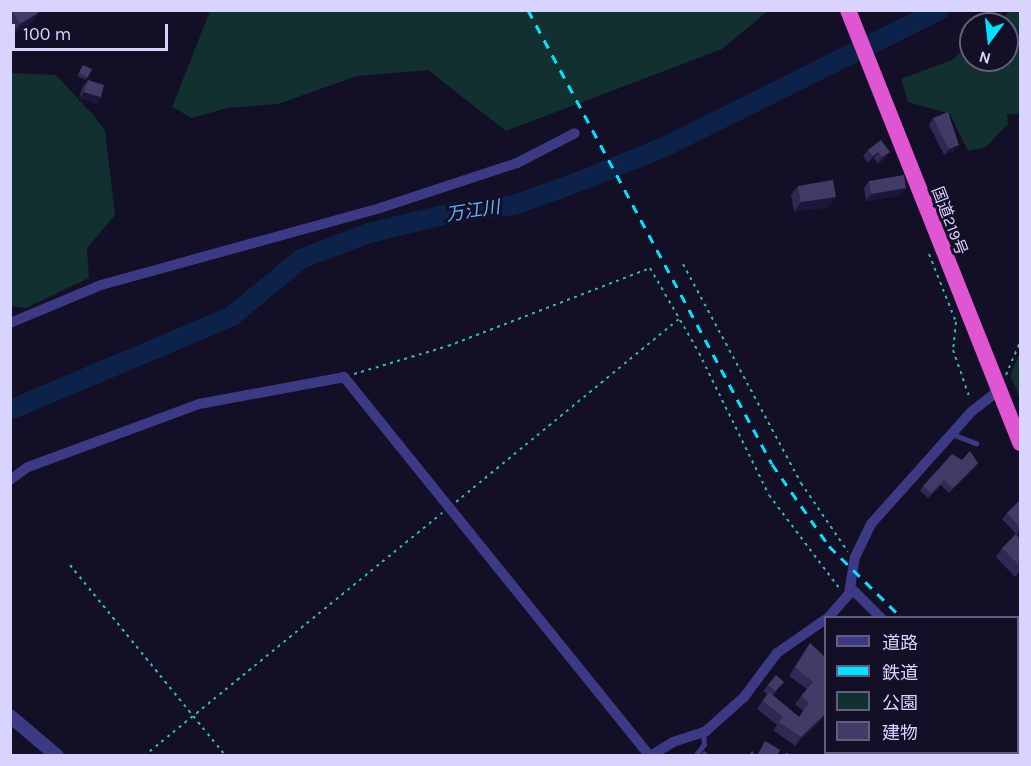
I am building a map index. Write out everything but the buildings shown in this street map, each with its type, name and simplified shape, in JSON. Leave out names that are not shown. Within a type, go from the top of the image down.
[{"type":"highway","name":"国道219号","points":[[848,10],[1020,443]]},
{"type":"street","points":[[10,323],[101,285],[380,207],[517,163],[575,133]]},
{"type":"street","points":[[10,480],[28,467],[199,404],[344,377],[650,756],[673,742],[703,732],[744,697],[777,653],[824,621]]},
{"type":"street","points":[[829,616],[849,590],[855,557],[871,524],[951,433],[999,390]]},
{"type":"street","points":[[849,590],[879,616]]},
{"type":"street","points":[[10,716],[57,756]]},
{"type":"lane","points":[[951,433],[976,442]]},
{"type":"lane","points":[[695,756],[704,744],[703,732]]},
{"type":"path","points":[[928,252],[956,322],[953,350],[974,410]]},
{"type":"path","points":[[683,264],[801,483],[843,548],[855,557]]},
{"type":"path","points":[[344,377],[448,346],[650,268],[679,319],[769,495],[814,559],[849,590]]},
{"type":"path","points":[[144,756],[679,319]]},
{"type":"path","points":[[999,390],[1020,342]]},
{"type":"path","points":[[70,566],[226,756]]},
{"type":"green space","points":[[210,10],[768,11],[722,49],[506,131],[428,70],[357,76],[278,104],[227,108],[192,118],[172,107]]},
{"type":"green space","points":[[1020,11],[1020,114],[1007,114],[1008,124],[986,147],[968,151],[950,114],[908,102],[901,79],[952,60],[959,54],[959,72],[1019,72],[1019,12],[1009,12]]},
{"type":"green space","points":[[11,73],[56,75],[95,117],[105,131],[115,215],[87,248],[89,278],[26,308],[11,306]]},
{"type":"green space","points":[[1020,352],[1020,398],[1010,376]]},
{"type":"waterway","name":"万江川","points":[[10,410],[232,316],[301,259],[369,233],[455,212],[514,205],[586,179],[664,147],[940,10]]},
{"type":"railway","points":[[528,10],[772,464],[829,546],[900,616]]}]
